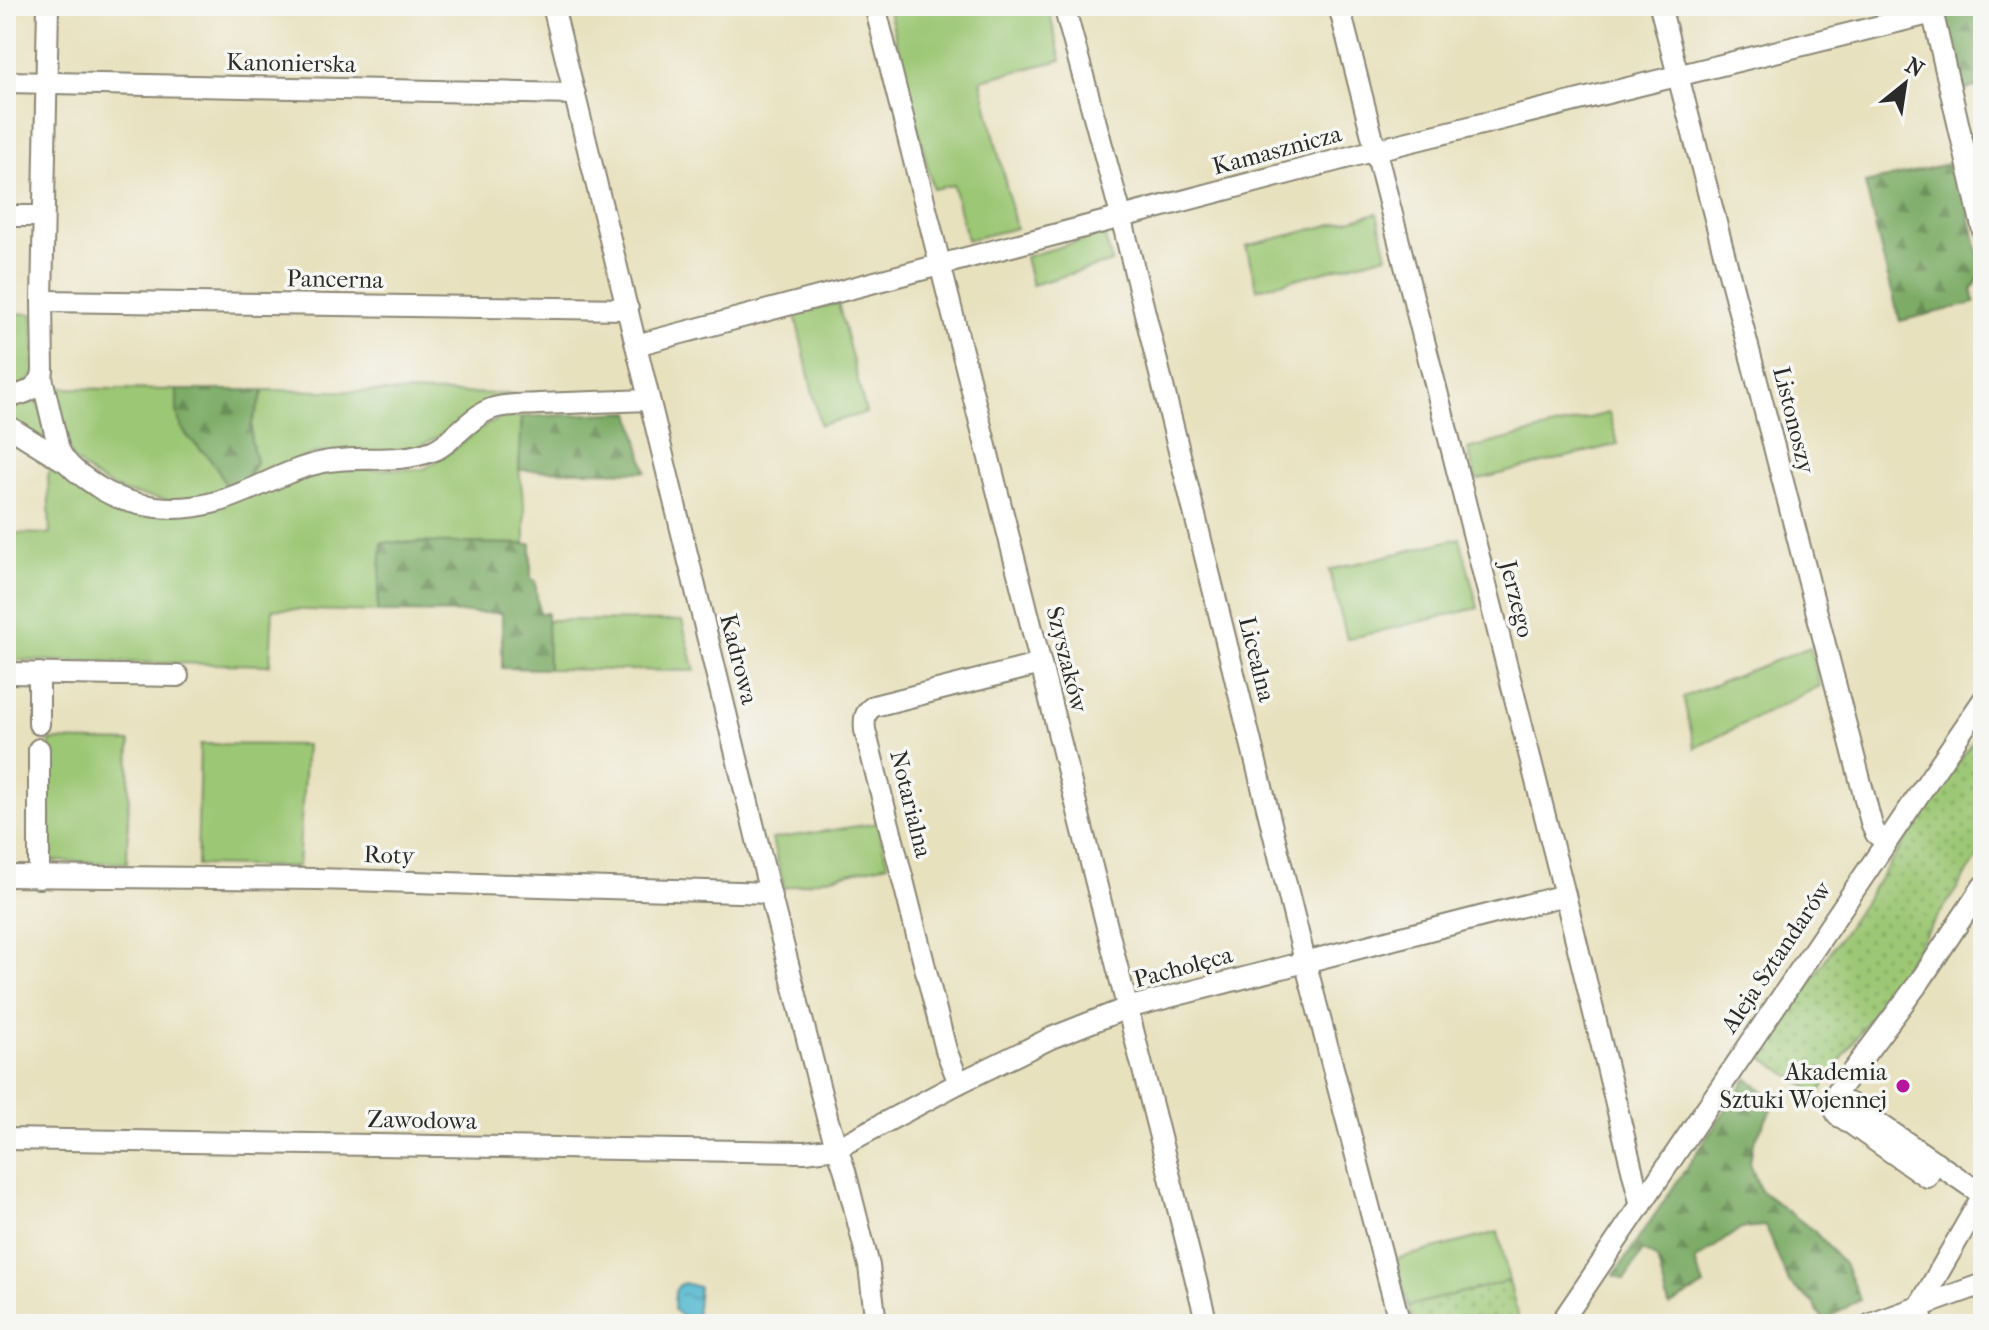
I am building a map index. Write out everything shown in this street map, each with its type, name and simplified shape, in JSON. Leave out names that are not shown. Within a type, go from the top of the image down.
[{"type":"street","points":[[48,6],[42,378],[64,461]]},
{"type":"street","name":"Kadrowa","points":[[553,6],[770,893],[828,1121],[845,1171],[869,1266],[876,1324]]},
{"type":"street","name":"Szyszaków","points":[[875,6],[1207,1324]]},
{"type":"street","name":"Licealna","points":[[1064,6],[1121,219],[1305,961],[1400,1324]]},
{"type":"street","name":"Jerzego","points":[[1339,6],[1641,1206]]},
{"type":"street","name":"Listonoszy","points":[[1660,6],[1872,826],[1876,834],[1886,841]]},
{"type":"street","points":[[1932,9],[1983,231]]},
{"type":"street","name":"Kamasznicza","points":[[636,345],[1376,150],[1932,9]]},
{"type":"street","name":"Kanonierska","points":[[6,82],[575,94]]},
{"type":"street","points":[[6,216],[43,216]]},
{"type":"street","name":"Pancerna","points":[[42,301],[628,309]]},
{"type":"street","points":[[6,397],[22,395],[37,386],[42,378]]},
{"type":"street","points":[[6,425],[103,490],[155,507],[183,507],[216,502],[320,462],[406,459],[436,450],[466,424],[493,408],[649,400]]},
{"type":"street","name":"Notarialna","points":[[959,1083],[946,1050],[864,719],[874,706],[1041,664]]},
{"type":"street","points":[[6,673],[178,676]]},
{"type":"street","points":[[39,673],[39,724]]},
{"type":"street","name":"Aleja Sztandarów","points":[[1560,1324],[1983,700]]},
{"type":"street","points":[[39,749],[39,878]]},
{"type":"street","name":"Roty","points":[[6,876],[317,879],[770,893]]},
{"type":"street","points":[[1922,1315],[1983,1195],[1849,1103],[1840,1117],[1833,1106],[1837,1092],[1920,981],[1983,886]]},
{"type":"street","name":"Pacholęca","points":[[837,1148],[1062,1033],[1127,1008],[1565,895]]},
{"type":"street","name":"Zawodowa","points":[[6,1139],[805,1152],[837,1148]]},
{"type":"street","points":[[1871,1324],[1922,1315],[1983,1284]]},
{"type":"green space","points":[[888,6],[1048,6],[1061,60],[981,80],[1016,228],[967,240],[953,185],[933,189]]},
{"type":"green space","points":[[1943,6],[1983,6],[1983,85],[1964,90]]},
{"type":"green space","points":[[1956,162],[1983,272],[1972,290],[1975,303],[1900,321],[1865,183]]},
{"type":"green space","points":[[1377,213],[1387,255],[1257,289],[1246,246]]},
{"type":"green space","points":[[1104,234],[1112,262],[1032,285],[1025,257]]},
{"type":"green space","points":[[838,303],[866,413],[820,425],[795,314]]},
{"type":"green space","points":[[6,313],[33,314],[36,371],[24,386],[6,386]]},
{"type":"green space","points":[[52,388],[177,390],[177,411],[187,436],[219,470],[228,491],[171,501],[123,492],[94,477],[71,457]]},
{"type":"green space","points":[[177,390],[264,390],[252,423],[251,440],[256,462],[246,483],[228,491],[214,465],[187,436],[178,414]]},
{"type":"green space","points":[[264,390],[515,394],[475,410],[444,433],[410,452],[315,453],[246,483],[256,462],[251,440],[252,423]]},
{"type":"green space","points":[[6,402],[38,402],[49,443],[6,418]]},
{"type":"green space","points":[[631,412],[646,472],[519,470],[522,417]]},
{"type":"green space","points":[[1609,413],[1618,444],[1476,480],[1468,449]]},
{"type":"green space","points":[[505,417],[522,417],[519,470],[525,511],[525,544],[383,542],[377,612],[273,609],[270,665],[6,660],[6,533],[50,534],[48,476],[52,462],[159,514],[326,470],[424,469],[486,425]]},
{"type":"green space","points":[[1460,538],[1478,608],[1347,639],[1329,570]]},
{"type":"green space","points":[[382,542],[531,544],[531,580],[535,580],[539,613],[547,613],[548,669],[502,668],[502,613],[377,612]]},
{"type":"green space","points":[[547,620],[682,621],[695,671],[548,669]]},
{"type":"green space","points":[[1810,647],[1820,686],[1695,748],[1683,697]]},
{"type":"green space","points":[[1983,726],[1983,850],[1818,1094],[1760,1056]]},
{"type":"green space","points":[[50,740],[130,742],[127,863],[46,861]]},
{"type":"green space","points":[[200,744],[306,745],[298,867],[197,865]]},
{"type":"green space","points":[[877,823],[888,864],[784,888],[772,839]]},
{"type":"green space","points":[[1747,1078],[1770,1096],[1772,1108],[1753,1144],[1750,1163],[1760,1190],[1814,1231],[1844,1264],[1860,1299],[1824,1321],[1813,1303],[1789,1283],[1765,1226],[1741,1228],[1695,1261],[1704,1286],[1669,1306],[1657,1259],[1643,1251],[1624,1280],[1614,1275]]},
{"type":"green space","points":[[1498,1232],[1509,1281],[1408,1306],[1396,1259]]},
{"type":"green space","points":[[1509,1281],[1520,1324],[1413,1324],[1408,1306]]},
{"type":"water","points":[[684,1283],[699,1287],[696,1318],[680,1315],[674,1310],[676,1290]]},
{"type":"place","name":"Akademia Sztuki Wojennej","points":[[1903,1086]]}]
